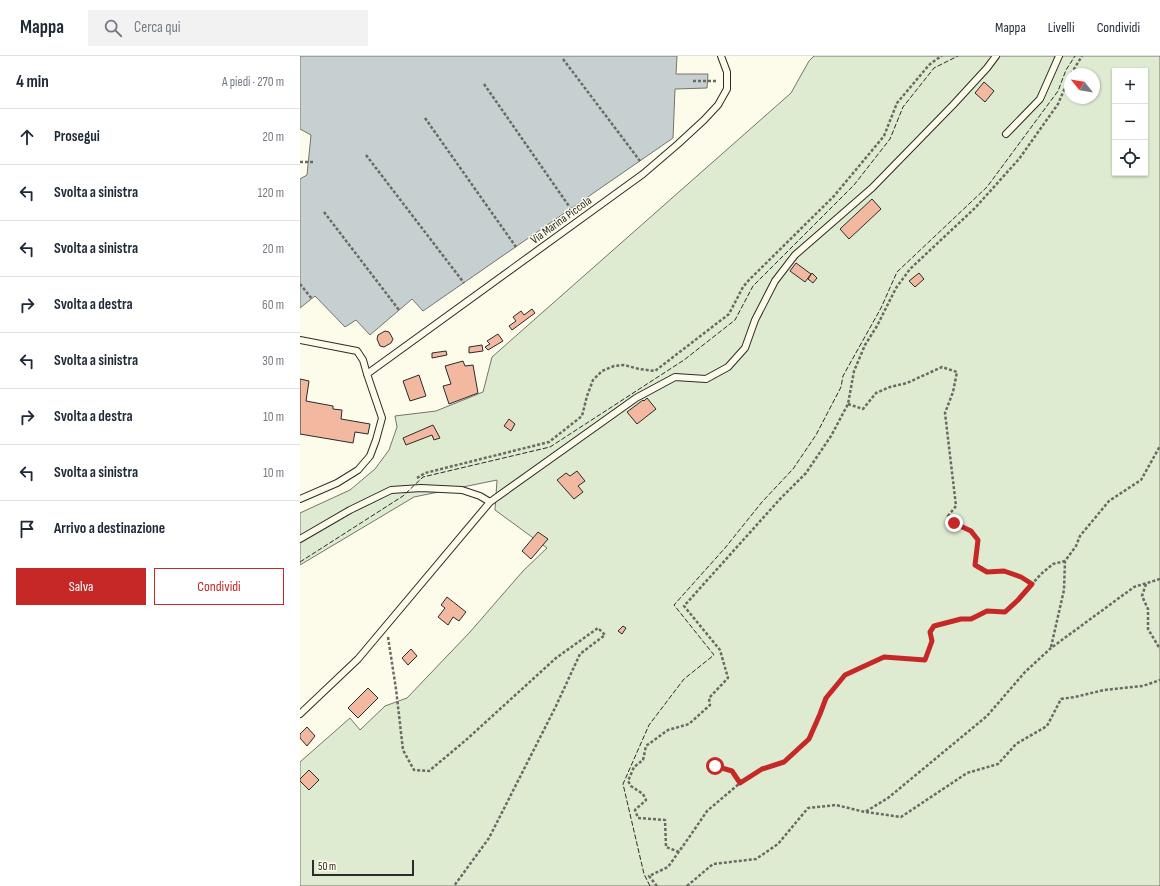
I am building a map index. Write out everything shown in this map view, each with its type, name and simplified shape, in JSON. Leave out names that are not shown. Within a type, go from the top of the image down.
[{"type":"lane","name":"Via Marina Piccola","points":[[367,374],[643,174],[678,144],[718,105],[727,89],[727,72],[721,56]]},
{"type":"lane","points":[[300,714],[358,659],[490,502],[636,398],[675,377],[706,379],[728,367],[745,348],[755,320],[775,282],[795,255],[872,188],[953,105],[996,56]]},
{"type":"lane","points":[[1006,134],[1040,99],[1059,56]]},
{"type":"lane","points":[[300,340],[357,352],[363,360],[382,418],[370,456],[358,470],[337,483],[300,498]]},
{"type":"lane","points":[[300,538],[350,510],[391,490],[421,488],[462,490],[480,496],[490,502]]},
{"type":"path","points":[[406,489],[424,473],[549,442],[582,416],[593,380],[602,372],[614,366],[624,365],[655,371],[729,314],[743,287],[749,280],[834,196],[870,154],[884,136],[897,104],[929,65],[942,56]]},
{"type":"path","points":[[1074,68],[1082,56]]},
{"type":"path","points":[[563,59],[640,161]]},
{"type":"path","points":[[693,81],[718,82]]},
{"type":"path","points":[[484,84],[571,209]]},
{"type":"path","points":[[679,852],[666,847],[665,820],[638,818],[635,810],[646,800],[643,794],[631,786],[628,781],[634,767],[643,760],[646,746],[668,730],[689,724],[710,705],[709,698],[728,678],[720,650],[684,606],[806,472],[831,436],[848,404],[854,371],[865,345],[877,326],[896,288],[910,269],[974,208],[1019,159],[1058,104],[1064,90]]},
{"type":"path","points":[[425,118],[516,247]]},
{"type":"path","points":[[366,155],[464,283]]},
{"type":"path","points":[[300,162],[313,162]]},
{"type":"path","points":[[324,212],[399,310]]},
{"type":"path","points":[[300,284],[312,299]]},
{"type":"path","points":[[848,404],[863,409],[876,393],[890,387],[907,383],[942,368],[957,372],[953,392],[945,413],[956,506],[948,516],[954,523],[971,531],[978,540],[975,565],[987,572],[1004,571],[1021,577],[1032,584]]},
{"type":"path","points":[[1051,648],[1064,590],[1065,561],[1076,546],[1080,536],[1109,501],[1141,480],[1160,446]]},
{"type":"path","points":[[657,886],[649,876],[668,867],[707,811],[740,783],[762,769],[784,762],[809,739],[826,698],[845,675],[884,657],[925,660],[932,641],[930,632],[934,626],[961,619],[971,619],[987,611],[1005,612],[1041,574],[1053,564],[1065,561]]},
{"type":"path","points":[[865,812],[888,798],[987,716],[1025,672],[1051,648],[1134,587],[1160,580]]},
{"type":"path","points":[[1146,584],[1142,596],[1148,609],[1148,629],[1160,649]]},
{"type":"path","points":[[386,625],[396,689],[403,750],[414,770],[429,771],[466,740],[556,658],[598,628],[605,634],[580,654],[556,706],[489,838],[454,886]]},
{"type":"path","points":[[687,886],[713,864],[756,859],[778,844],[808,808],[836,805],[865,812],[900,817],[967,773],[998,764],[1016,744],[1047,726],[1061,699],[1104,690],[1143,686],[1160,680]]},
{"type":"path","points":[[715,766],[732,771],[740,783]]},
{"type":"green space","points":[[814,56],[1160,56],[1160,886],[300,886],[300,762],[350,718],[360,730],[385,706],[407,698],[470,632],[523,571],[547,548],[495,510],[497,480],[414,497],[300,565],[300,513],[350,490],[375,469],[389,450],[397,427],[395,416],[436,411],[483,392],[492,357],[791,93],[809,61]]},
{"type":"shaded area","points":[[300,56],[677,56],[676,74],[708,74],[707,88],[675,89],[673,138],[423,311],[412,299],[370,335],[356,320],[345,327],[315,296],[300,308],[300,179],[307,175],[311,135],[300,129]]},
{"type":"building","points":[[984,82],[994,91],[985,102],[975,93]]},
{"type":"building","points":[[872,199],[881,209],[849,239],[840,229]]},
{"type":"building","points":[[796,263],[811,274],[805,282],[790,271]]},
{"type":"building","points":[[812,273],[817,278],[813,283],[808,279]]},
{"type":"building","points":[[919,273],[924,279],[915,287],[909,281]]},
{"type":"building","points":[[532,309],[535,313],[512,330],[509,326],[516,321],[513,317],[521,311],[524,315]]},
{"type":"building","points":[[385,331],[389,332],[393,339],[391,343],[384,347],[380,346],[377,339],[378,335]]},
{"type":"building","points":[[498,334],[503,341],[488,350],[485,347],[490,344],[487,341]]},
{"type":"building","points":[[482,345],[483,351],[469,353],[469,347]]},
{"type":"building","points":[[446,351],[447,355],[432,358],[432,353]]},
{"type":"building","points":[[463,361],[465,366],[473,365],[478,393],[449,404],[443,386],[451,384],[445,366]]},
{"type":"building","points":[[419,375],[426,396],[410,401],[403,381]]},
{"type":"building","points":[[300,379],[309,381],[306,401],[333,406],[333,409],[342,410],[341,419],[370,424],[368,434],[355,432],[353,443],[300,434]]},
{"type":"building","points":[[647,398],[656,409],[637,424],[627,412]]},
{"type":"building","points":[[509,419],[515,424],[511,431],[504,426]]},
{"type":"building","points":[[433,425],[440,438],[434,440],[432,435],[406,445],[403,438]]},
{"type":"building","points":[[577,471],[585,481],[578,486],[583,492],[574,499],[557,480],[566,473],[570,476]]},
{"type":"building","points":[[538,532],[548,539],[531,559],[522,551]]},
{"type":"building","points":[[447,597],[466,612],[459,621],[453,617],[448,625],[438,617],[445,608],[441,605]]},
{"type":"building","points":[[623,626],[626,628],[622,634],[618,631]]},
{"type":"building","points":[[411,649],[417,656],[408,665],[402,658]]},
{"type":"building","points":[[368,688],[378,698],[358,718],[348,708]]},
{"type":"building","points":[[307,727],[315,736],[307,746],[300,738],[300,734]]},
{"type":"building","points":[[309,770],[319,780],[309,790],[300,781],[300,779]]},
{"type":"fence","points":[[300,562],[403,496],[423,477],[550,447],[684,360],[735,320],[753,286],[854,185],[890,139],[903,107],[934,68],[958,56]]},
{"type":"fence","points":[[650,886],[644,874],[623,784],[649,725],[684,679],[714,655],[674,605],[725,548],[762,502],[793,469],[816,435],[841,387],[843,376],[881,308],[897,272],[987,187],[1058,91],[1066,70],[1075,56]]},
{"type":"route","points":[[715,766],[732,771],[740,783],[762,769],[784,762],[809,739],[826,698],[845,675],[884,657],[925,660],[932,641],[930,632],[934,626],[961,619],[971,619],[987,611],[1005,612],[1018,600],[1032,584],[1021,577],[1004,571],[987,572],[975,565],[978,540],[971,531],[954,523]]}]
